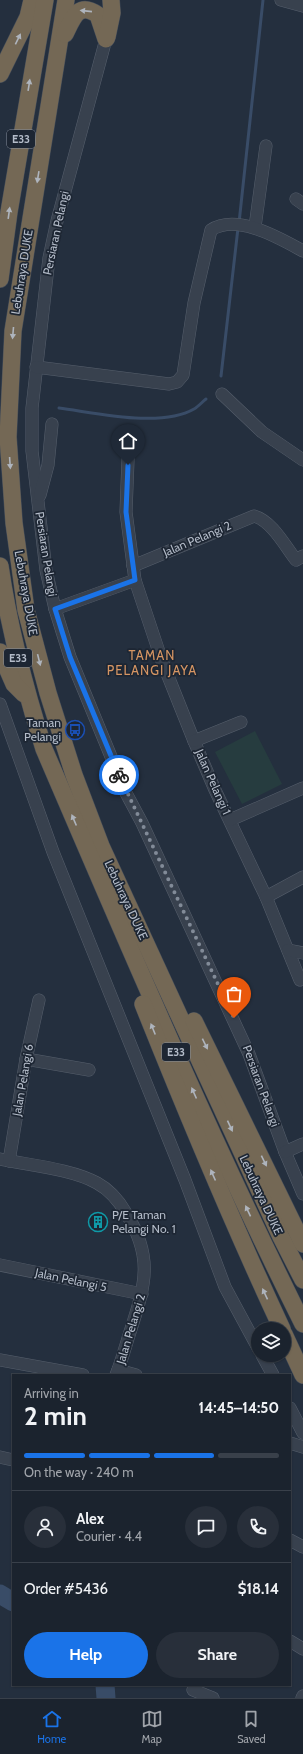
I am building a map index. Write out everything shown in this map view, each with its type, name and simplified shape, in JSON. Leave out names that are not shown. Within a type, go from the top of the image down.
[{"type":"highway","points":[[0,74],[28,17],[32,0]]},
{"type":"highway","name":"Lebuhraya DUKE","points":[[0,279],[10,205],[45,0]]},
{"type":"highway","name":"Lebuhraya DUKE","points":[[66,0],[13,331],[8,438],[14,523],[26,610],[48,693],[84,804],[120,887],[281,1237],[303,1280]]},
{"type":"highway","points":[[106,39],[112,13],[111,0]]},
{"type":"highway","points":[[59,46],[74,17],[83,9],[98,15],[106,39]]},
{"type":"highway","name":"Lebuhraya DUKE","points":[[0,566],[3,609],[44,750],[209,1127],[303,1324]]},
{"type":"highway","points":[[0,652],[14,684],[28,698]]},
{"type":"highway","points":[[90,855],[102,905],[199,1144],[245,1250],[279,1322]]},
{"type":"highway","points":[[120,887],[157,943],[303,1244]]},
{"type":"highway","points":[[291,1349],[303,1375]]},
{"type":"street","points":[[281,0],[303,6]]},
{"type":"street","name":"Persiaran Pelangi","points":[[106,39],[57,221],[49,258],[36,368],[32,408],[32,451],[46,570],[55,609],[70,657],[126,793],[250,1054],[284,1152],[303,1194]]},
{"type":"street","points":[[252,226],[266,146]]},
{"type":"street","points":[[36,368],[169,384],[177,382],[183,375],[194,303],[211,230],[218,225],[252,226],[303,251]]},
{"type":"street","points":[[222,394],[262,432],[303,460]]},
{"type":"street","points":[[38,502],[48,465],[52,424]]},
{"type":"street","name":"Jalan Pelangi 1","points":[[129,434],[126,512],[135,580],[162,661],[194,741],[266,897],[300,980]]},
{"type":"street","name":"Jalan Pelangi 2","points":[[133,566],[254,516],[264,521],[296,560],[303,556]]},
{"type":"street","points":[[55,609],[135,580]]},
{"type":"street","points":[[0,704],[53,852],[182,1172],[225,1287],[251,1335]]},
{"type":"street","points":[[194,741],[241,722]]},
{"type":"street","points":[[230,820],[303,788]]},
{"type":"street","points":[[266,897],[303,877]]},
{"type":"street","points":[[288,950],[303,953]]},
{"type":"street","name":"Jalan Pelangi 6","points":[[4,1160],[39,1000]]},
{"type":"street","points":[[26,1059],[89,1070]]},
{"type":"street","points":[[284,1152],[303,1144]]},
{"type":"street","name":"Jalan Pelangi 2","points":[[4,1160],[81,1176],[98,1183],[117,1198],[132,1223],[141,1242],[145,1266],[142,1294],[117,1372]]},
{"type":"street","name":"Jalan Pelangi 5","points":[[0,1265],[142,1294]]},
{"type":"street","points":[[0,1360],[77,1374]]},
{"type":"street","points":[[266,1362],[272,1374]]},
{"type":"street","points":[[117,1372],[130,1374]]},
{"type":"street","points":[[291,1410],[303,1433]]},
{"type":"street","points":[[291,1443],[303,1447]]},
{"type":"street","points":[[0,1457],[12,1460]]},
{"type":"street","points":[[291,1541],[303,1547]]},
{"type":"street","points":[[291,1642],[303,1650]]},
{"type":"street","points":[[193,1690],[213,1698]]},
{"type":"green space","points":[[255,731],[282,784],[242,804],[215,752]]},
{"type":"waterway","points":[[239,223],[263,0]]},
{"type":"waterway","points":[[221,376],[238,228]]},
{"type":"waterway","points":[[59,408],[128,418],[164,418],[180,415],[194,409],[206,399]]},
{"type":"waterway","points":[[0,1594],[12,1601]]},
{"type":"waterway","points":[[105,1686],[106,1698]]},
{"type":"way so far","points":[[119,775],[126,793],[234,1018]]},
{"type":"place","name":"Taman Pelangi","points":[[75,730]]},
{"type":"place","name":"P/E Taman Pelangi No. 1","points":[[98,1222]]},
{"type":"district","name":"TAMAN PELANGI JAYA","points":[[152,662]]},
{"type":"route","points":[[119,775],[70,657],[55,609],[135,580],[126,512],[128,465]]}]
